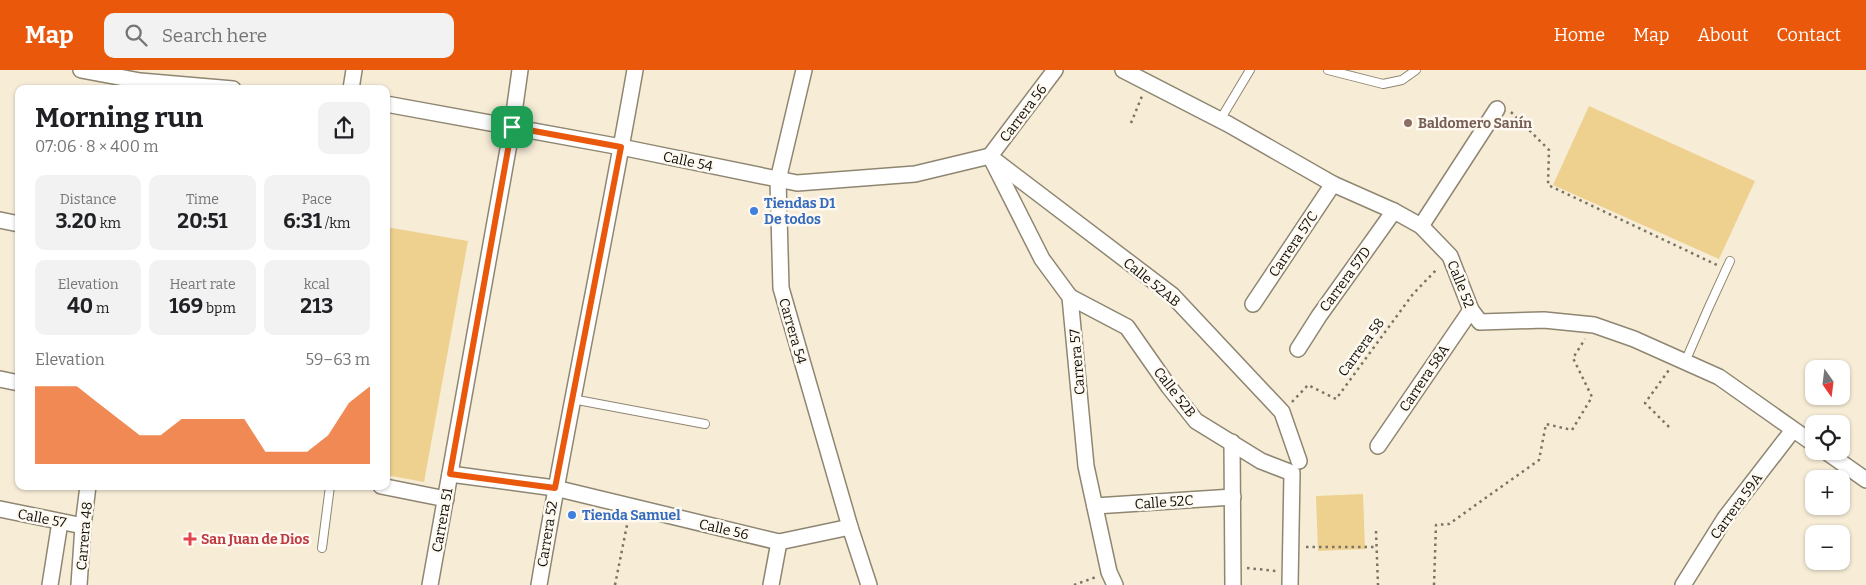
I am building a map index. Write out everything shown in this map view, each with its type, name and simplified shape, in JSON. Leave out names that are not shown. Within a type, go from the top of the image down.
[{"type":"street","points":[[81,70],[140,80],[192,85]]},
{"type":"street","points":[[352,85],[354,70]]},
{"type":"street","name":"Carrera 51","points":[[430,585],[512,127],[520,70]]},
{"type":"street","name":"Carrera 52","points":[[539,585],[555,488],[635,70]]},
{"type":"street","name":"Carrera 54","points":[[804,70],[778,180],[781,288],[850,527],[869,585]]},
{"type":"street","name":"Carrera 56","points":[[990,156],[1055,70]]},
{"type":"street","name":"Calle 52","points":[[1123,70],[1220,120],[1333,184],[1394,211],[1421,226],[1450,256],[1471,310],[1480,322],[1544,320],[1594,325],[1634,339],[1718,377],[1805,438]]},
{"type":"street","name":"Calle 54","points":[[390,105],[621,147],[796,183],[915,174],[990,156]]},
{"type":"street","points":[[1421,226],[1497,109]]},
{"type":"street","points":[[990,156],[1042,259],[1070,296]]},
{"type":"street","name":"Calle 52AB","points":[[990,156],[1172,295],[1282,412],[1295,467],[1290,579]]},
{"type":"street","name":"Carrera 57C","points":[[1253,304],[1333,184]]},
{"type":"street","name":"Carrera 57D","points":[[1298,349],[1319,316],[1394,211]]},
{"type":"street","points":[[0,220],[15,223]]},
{"type":"street","name":"Calle 52B","points":[[1070,296],[1127,327],[1169,387],[1196,421],[1261,460],[1295,467]]},
{"type":"street","name":"Carrera 57","points":[[1070,296],[1086,466],[1112,578]]},
{"type":"street","name":"Carrera 58A","points":[[1378,446],[1471,310]]},
{"type":"street","points":[[0,379],[15,382]]},
{"type":"street","name":"Carrera 59A","points":[[1683,585],[1725,518],[1793,430]]},
{"type":"street","points":[[1232,442],[1233,585]]},
{"type":"street","points":[[1838,460],[1866,480]]},
{"type":"street","name":"Calle 56","points":[[450,474],[555,488],[779,542],[850,527]]},
{"type":"street","points":[[390,488],[446,499]]},
{"type":"street","name":"Carrera 48","points":[[79,585],[88,490]]},
{"type":"street","name":"Calle 52C","points":[[1095,506],[1233,497]]},
{"type":"street","name":"Calle 57","points":[[0,509],[84,526]]},
{"type":"street","points":[[50,585],[60,522]]},
{"type":"street","points":[[771,585],[779,542]]},
{"type":"lane","points":[[1220,120],[1250,70]]},
{"type":"lane","points":[[1328,70],[1383,84],[1402,80],[1416,70]]},
{"type":"lane","points":[[1682,361],[1730,261]]},
{"type":"lane","points":[[572,400],[706,424]]},
{"type":"lane","points":[[322,548],[329,490]]},
{"type":"path","points":[[1131,123],[1147,82]]},
{"type":"path","points":[[1497,109],[1512,112],[1549,150],[1548,185],[1726,270]]},
{"type":"path","name":"Carrera 58","points":[[1282,412],[1308,385],[1336,400],[1413,294],[1450,256]]},
{"type":"path","points":[[1434,585],[1436,525],[1448,524],[1539,460],[1546,424],[1572,430],[1592,397],[1573,358],[1594,325]]},
{"type":"path","points":[[1669,428],[1645,403],[1682,361]]},
{"type":"path","points":[[615,585],[631,507]]},
{"type":"path","points":[[1376,531],[1378,585]]},
{"type":"path","points":[[1291,546],[1377,547]]},
{"type":"path","points":[[1233,566],[1290,579]]},
{"type":"path","points":[[1074,585],[1112,578]]},
{"type":"shaded area","points":[[1589,106],[1755,181],[1719,259],[1553,185]]},
{"type":"shaded area","points":[[390,228],[468,241],[424,482],[390,476]]},
{"type":"shaded area","points":[[1363,494],[1365,549],[1318,551],[1316,496]]},
{"type":"place","name":"Baldomero Sanín","points":[[1408,123]]},
{"type":"place","name":"Tiendas D1 De todos","points":[[754,211]]},
{"type":"place","name":"Tienda Samuel","points":[[572,515]]},
{"type":"place","name":"San Juan de Dios","points":[[190,539]]},
{"type":"route","points":[[512,127],[621,147],[555,488],[450,474],[512,127]]}]
